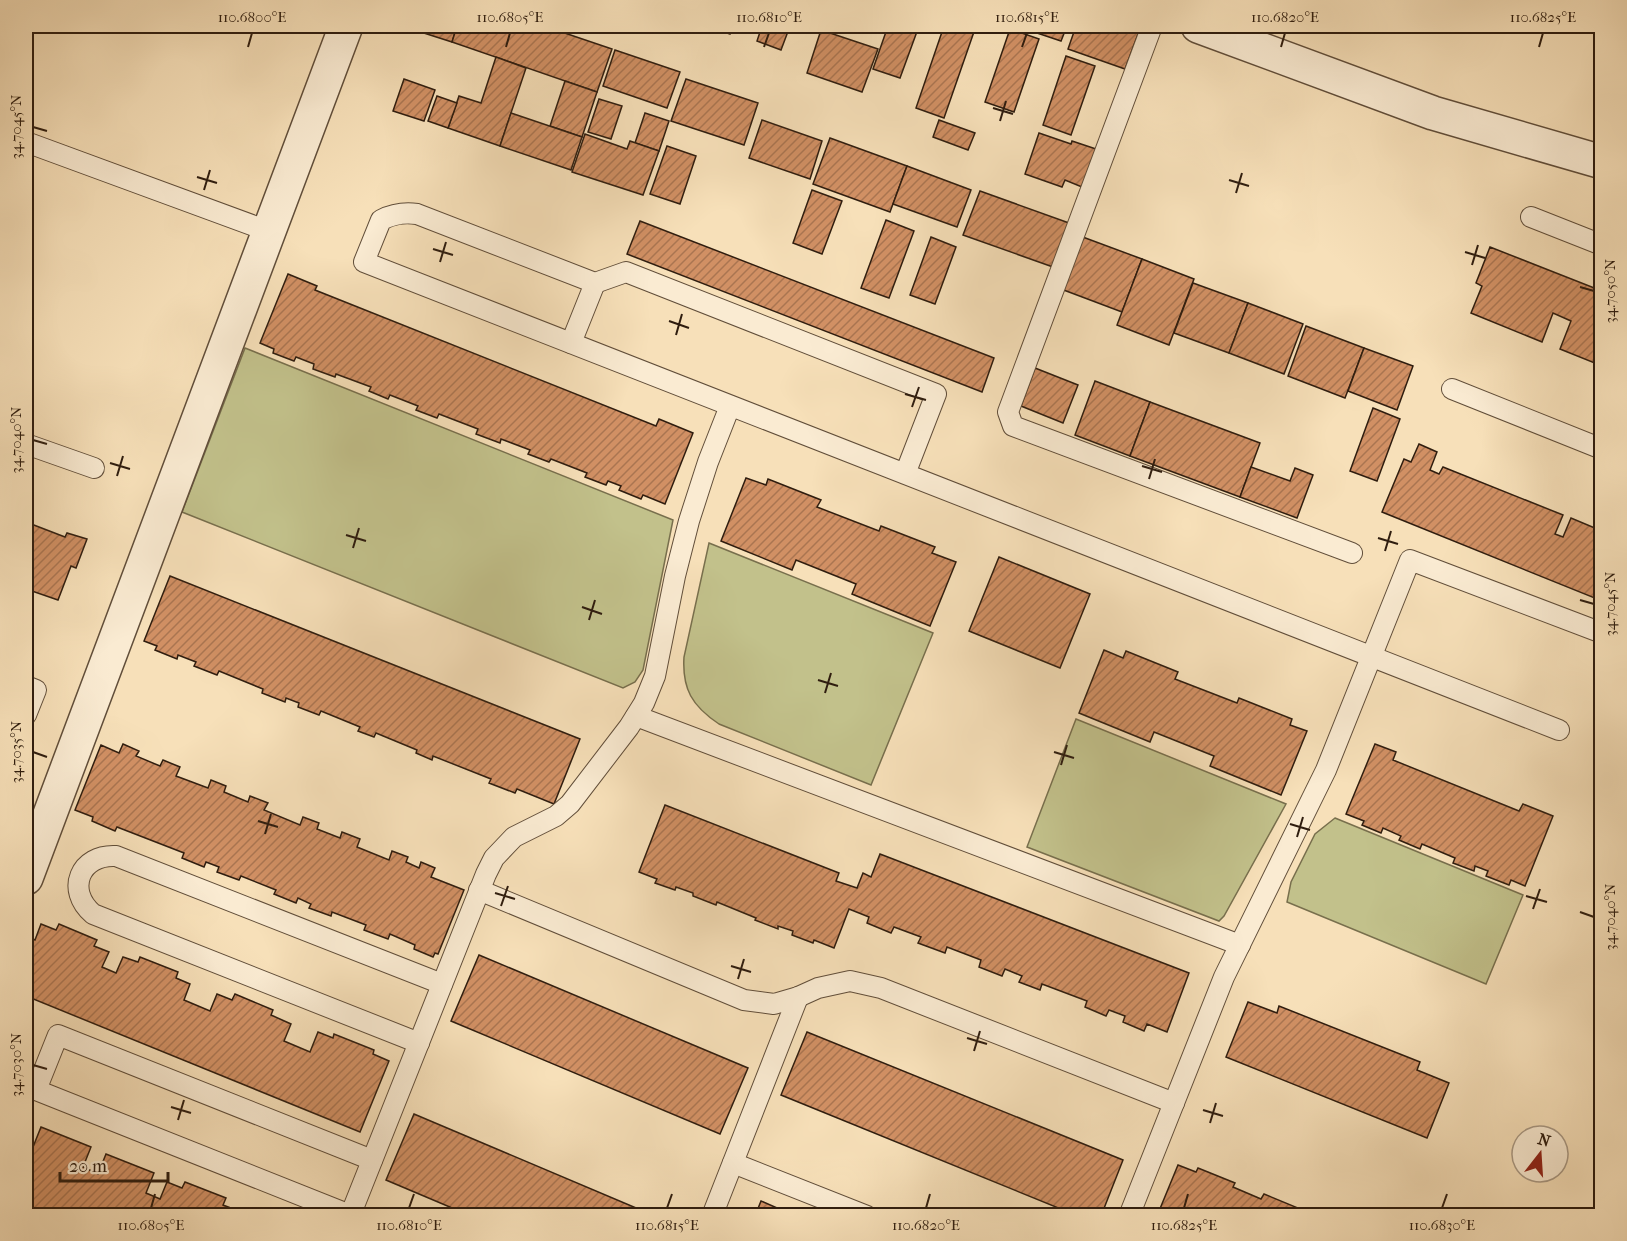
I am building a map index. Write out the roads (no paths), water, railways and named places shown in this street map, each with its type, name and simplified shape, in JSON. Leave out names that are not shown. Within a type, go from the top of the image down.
[{"type":"street","points":[[26,878],[346,26]]},
{"type":"street","points":[[1198,26],[1434,113],[1602,162]]},
{"type":"lane","points":[[1152,26],[1008,412],[1012,426],[1352,553]]},
{"type":"lane","points":[[26,142],[268,231]]},
{"type":"lane","points":[[905,474],[936,394],[626,272],[595,283],[417,214],[406,212],[381,220],[364,262],[730,406],[1559,730]]},
{"type":"lane","points":[[1531,217],[1602,245]]},
{"type":"lane","points":[[571,343],[595,283]]},
{"type":"lane","points":[[1452,389],[1602,449]]},
{"type":"lane","points":[[372,1160],[58,1035],[36,1090],[350,1215],[372,1160],[418,1043],[442,984],[479,890],[494,858],[514,837],[556,816],[570,804],[644,703],[655,676],[675,576],[689,521],[708,462],[730,406]]},
{"type":"lane","points":[[26,444],[94,468]]},
{"type":"lane","points":[[1129,1215],[1224,977],[1326,770],[1410,560],[1602,633]]},
{"type":"lane","points":[[26,686],[36,690],[26,715]]},
{"type":"lane","points":[[636,716],[1240,945]]},
{"type":"lane","points":[[418,1043],[93,914],[80,898],[78,887],[80,877],[85,867],[94,860],[104,855],[116,856],[442,984]]},
{"type":"lane","points":[[479,890],[744,999],[774,1004],[818,988],[850,981],[880,988],[1174,1103]]},
{"type":"lane","points":[[712,1215],[798,997]]},
{"type":"lane","points":[[734,1163],[867,1215]]}]
